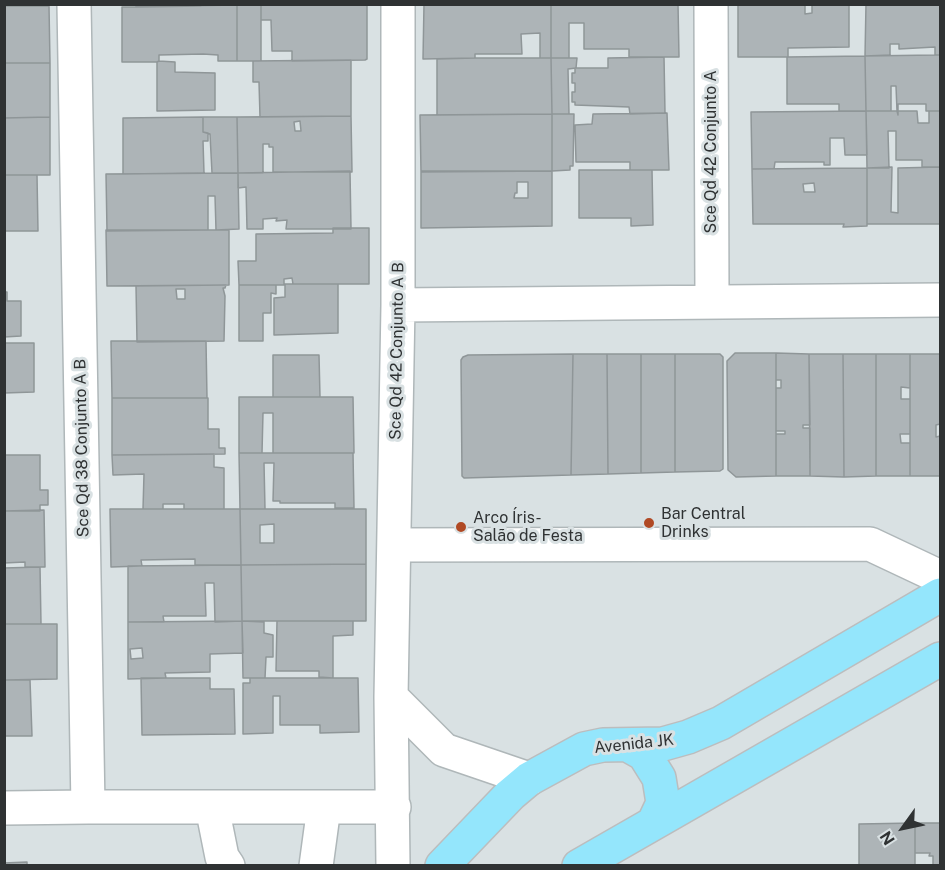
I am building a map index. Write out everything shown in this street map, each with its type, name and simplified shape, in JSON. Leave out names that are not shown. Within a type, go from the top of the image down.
[{"type":"main road","name":"Avenida JK","points":[[442,866],[510,795],[529,779],[584,749],[603,745],[663,744],[688,737],[721,723],[940,595]]},
{"type":"main road","points":[[579,866],[940,659]]},
{"type":"main road","points":[[628,745],[644,754],[658,778],[663,803],[656,820]]},
{"type":"street","name":"Sce Qd 38 Conjunto A B","points":[[74,4],[88,807]]},
{"type":"street","name":"Sce Qd 42 Conjunto A B","points":[[393,866],[391,697],[398,304],[398,4]]},
{"type":"street","name":"Sce Qd 42 Conjunto A","points":[[711,4],[712,300]]},
{"type":"street","points":[[398,304],[940,300]]},
{"type":"street","points":[[394,545],[870,544],[940,577]]},
{"type":"street","points":[[391,697],[444,750],[529,779]]},
{"type":"street","points":[[212,807],[222,857],[228,866]]},
{"type":"street","points":[[316,866],[324,807]]},
{"type":"street","points":[[4,808],[394,807]]},
{"type":"building","points":[[4,4],[49,4],[49,6],[5,6]]},
{"type":"building","points":[[136,4],[201,4],[201,6],[136,7]]},
{"type":"building","points":[[367,4],[367,59],[365,60],[292,61],[292,51],[272,51],[271,20],[261,20],[261,5]]},
{"type":"building","points":[[424,4],[551,4],[551,58],[540,58],[540,33],[521,34],[522,54],[475,54],[475,58],[423,59]]},
{"type":"building","points":[[551,4],[678,4],[679,57],[629,57],[629,49],[584,49],[584,23],[569,23],[569,58],[551,58]]},
{"type":"building","points":[[738,4],[805,4],[805,14],[812,13],[812,4],[849,4],[849,47],[788,48],[788,57],[738,57]]},
{"type":"building","points":[[866,4],[940,4],[940,55],[935,55],[935,47],[899,49],[899,44],[890,44],[890,55],[865,56]]},
{"type":"building","points":[[237,5],[237,61],[218,61],[218,55],[203,54],[159,55],[157,62],[122,62],[122,7]]},
{"type":"building","points":[[237,5],[261,5],[261,61],[237,61]]},
{"type":"building","points":[[4,6],[49,6],[50,63],[4,63]]},
{"type":"building","points":[[940,55],[940,111],[926,111],[926,104],[898,104],[897,111],[896,86],[891,86],[891,111],[866,111],[865,56]]},
{"type":"building","points":[[865,56],[866,111],[839,111],[839,104],[787,104],[787,57]]},
{"type":"building","points":[[664,57],[665,113],[630,114],[629,107],[575,105],[575,102],[572,102],[575,83],[572,83],[572,73],[575,73],[575,68],[608,68],[608,58]]},
{"type":"building","points":[[551,58],[552,114],[437,115],[437,59]]},
{"type":"building","points":[[551,58],[577,58],[576,68],[568,69],[569,114],[552,114]]},
{"type":"building","points":[[351,60],[351,116],[260,117],[259,82],[253,82],[253,61]]},
{"type":"building","points":[[157,62],[175,62],[175,72],[215,73],[215,110],[157,111]]},
{"type":"building","points":[[4,63],[50,63],[50,117],[4,118]]},
{"type":"building","points":[[866,111],[867,155],[845,155],[844,138],[830,138],[830,165],[824,165],[824,162],[775,162],[774,169],[752,169],[751,112]]},
{"type":"building","points":[[866,111],[897,111],[898,115],[898,111],[917,111],[918,123],[929,123],[929,111],[940,111],[940,167],[922,167],[922,160],[896,160],[896,131],[888,131],[889,168],[867,168]]},
{"type":"building","points":[[667,113],[669,170],[630,170],[630,162],[576,162],[575,125],[592,124],[593,114]]},
{"type":"building","points":[[552,114],[552,171],[421,172],[420,115]]},
{"type":"building","points":[[552,114],[574,114],[573,166],[570,166],[570,170],[552,171]]},
{"type":"building","points":[[351,116],[352,172],[273,172],[273,147],[263,144],[263,173],[238,173],[237,117]],"holes":[[[300,121],[301,131],[295,131],[294,122]]]},
{"type":"building","points":[[50,117],[50,175],[4,175],[4,118]]},
{"type":"building","points":[[203,117],[237,117],[238,173],[212,173],[210,134],[203,132]]},
{"type":"building","points":[[203,117],[203,132],[208,133],[208,141],[203,141],[204,173],[123,174],[123,118]]},
{"type":"building","points":[[892,167],[891,212],[898,213],[898,168],[940,167],[940,224],[867,224],[867,168]]},
{"type":"building","points":[[867,168],[867,226],[753,224],[752,169]],"holes":[[[814,183],[815,192],[804,192],[803,184]]]},
{"type":"building","points":[[579,170],[652,170],[653,225],[631,226],[631,218],[579,218]]},
{"type":"building","points":[[350,171],[351,229],[286,229],[287,220],[276,221],[277,218],[263,219],[263,229],[247,229],[246,187],[238,188],[238,173]]},
{"type":"building","points":[[421,171],[552,171],[552,226],[421,228]],"holes":[[[517,182],[528,182],[528,198],[514,198],[517,193]]]},
{"type":"building","points":[[238,173],[239,229],[216,230],[215,196],[208,196],[208,230],[107,231],[106,174]]},
{"type":"building","points":[[4,175],[37,175],[38,231],[4,231]]},
{"type":"building","points":[[333,228],[369,228],[369,284],[293,284],[292,278],[284,279],[284,285],[239,285],[238,261],[256,261],[256,234],[333,233]]},
{"type":"building","points":[[106,230],[229,230],[229,285],[107,286]]},
{"type":"building","points":[[285,284],[338,284],[338,333],[274,335],[274,298],[285,297]]},
{"type":"building","points":[[226,285],[223,288],[225,296],[224,341],[137,342],[136,286]],"holes":[[[176,289],[185,289],[185,299],[177,299]]]},
{"type":"building","points":[[239,285],[276,285],[276,294],[271,293],[271,313],[263,313],[263,341],[239,341]]},
{"type":"building","points":[[4,292],[7,292],[7,301],[21,301],[21,336],[4,337]]},
{"type":"building","points":[[111,341],[206,341],[207,398],[112,398]]},
{"type":"building","points":[[4,343],[34,343],[34,392],[4,393]]},
{"type":"building","points":[[735,353],[776,353],[776,476],[736,477],[728,470],[727,361]]},
{"type":"building","points":[[776,353],[809,354],[810,425],[803,425],[803,428],[810,428],[810,476],[776,476],[776,434],[785,434],[785,431],[776,431],[776,388],[781,388],[781,380],[776,380]]},
{"type":"building","points":[[573,354],[571,475],[464,478],[462,476],[461,360],[463,357],[468,355]]},
{"type":"building","points":[[573,354],[607,354],[608,474],[571,475]]},
{"type":"building","points":[[607,354],[641,354],[641,473],[608,474]]},
{"type":"building","points":[[641,354],[675,354],[675,472],[641,473]]},
{"type":"building","points":[[675,354],[720,354],[723,357],[723,469],[720,471],[675,472]]},
{"type":"building","points":[[809,354],[843,354],[844,477],[810,476]]},
{"type":"building","points":[[843,354],[876,354],[876,476],[844,477]]},
{"type":"building","points":[[876,354],[910,354],[910,388],[901,387],[901,399],[910,399],[910,434],[900,434],[901,443],[910,443],[910,476],[876,476]]},
{"type":"building","points":[[910,354],[940,354],[940,424],[936,425],[936,437],[940,436],[940,476],[910,476]]},
{"type":"building","points":[[273,355],[319,355],[320,397],[273,397]]},
{"type":"building","points":[[239,397],[353,397],[354,453],[273,453],[273,413],[263,413],[262,453],[239,453]]},
{"type":"building","points":[[112,398],[208,398],[208,429],[219,429],[219,448],[225,448],[225,454],[112,455]]},
{"type":"building","points":[[239,453],[353,453],[354,508],[335,508],[335,503],[273,501],[274,463],[264,463],[265,509],[240,509]]},
{"type":"building","points":[[214,454],[214,467],[224,468],[224,509],[184,509],[184,504],[163,504],[163,509],[143,509],[144,474],[113,475],[112,455]]},
{"type":"building","points":[[4,455],[40,455],[40,490],[48,490],[48,505],[40,505],[40,511],[4,511]]},
{"type":"building","points":[[110,509],[240,509],[241,565],[195,565],[195,559],[141,560],[142,566],[111,567]]},
{"type":"building","points":[[240,509],[366,509],[366,564],[241,565]],"holes":[[[274,524],[274,543],[260,543],[260,525]]]},
{"type":"building","points":[[44,510],[45,567],[25,567],[25,562],[4,563],[4,511]]},
{"type":"building","points":[[366,564],[366,621],[242,621],[241,565]]},
{"type":"building","points":[[241,565],[242,621],[215,622],[214,583],[205,583],[206,616],[163,616],[164,622],[128,622],[128,566]]},
{"type":"building","points":[[40,567],[41,624],[5,624],[4,568]]},
{"type":"building","points":[[242,621],[243,653],[210,654],[210,672],[165,673],[166,678],[128,679],[128,622]],"holes":[[[142,648],[143,658],[131,659],[130,649]]]},
{"type":"building","points":[[242,621],[264,622],[264,633],[273,635],[273,657],[266,657],[265,678],[243,678]]},
{"type":"building","points":[[277,621],[353,621],[353,635],[333,636],[333,678],[319,677],[319,671],[276,671]]},
{"type":"building","points":[[4,624],[57,624],[57,679],[4,680]]},
{"type":"building","points":[[141,678],[210,678],[210,689],[234,689],[235,734],[142,735]]},
{"type":"building","points":[[250,678],[358,678],[359,732],[320,733],[320,725],[280,725],[280,696],[273,696],[273,733],[243,734],[243,683],[250,683]]},
{"type":"building","points":[[4,680],[30,680],[32,736],[4,736]]},
{"type":"building","points":[[915,823],[915,866],[859,866],[859,824]]},
{"type":"building","points":[[915,823],[940,823],[940,866],[933,866],[933,856],[929,856],[930,853],[915,853]]},
{"type":"building","points":[[27,862],[27,866],[4,866],[4,863]]},
{"type":"place","name":"Bar Central Drinks","points":[[649,523]]},
{"type":"place","name":"Arco Íris- Salão de Festa","points":[[461,527]]}]
